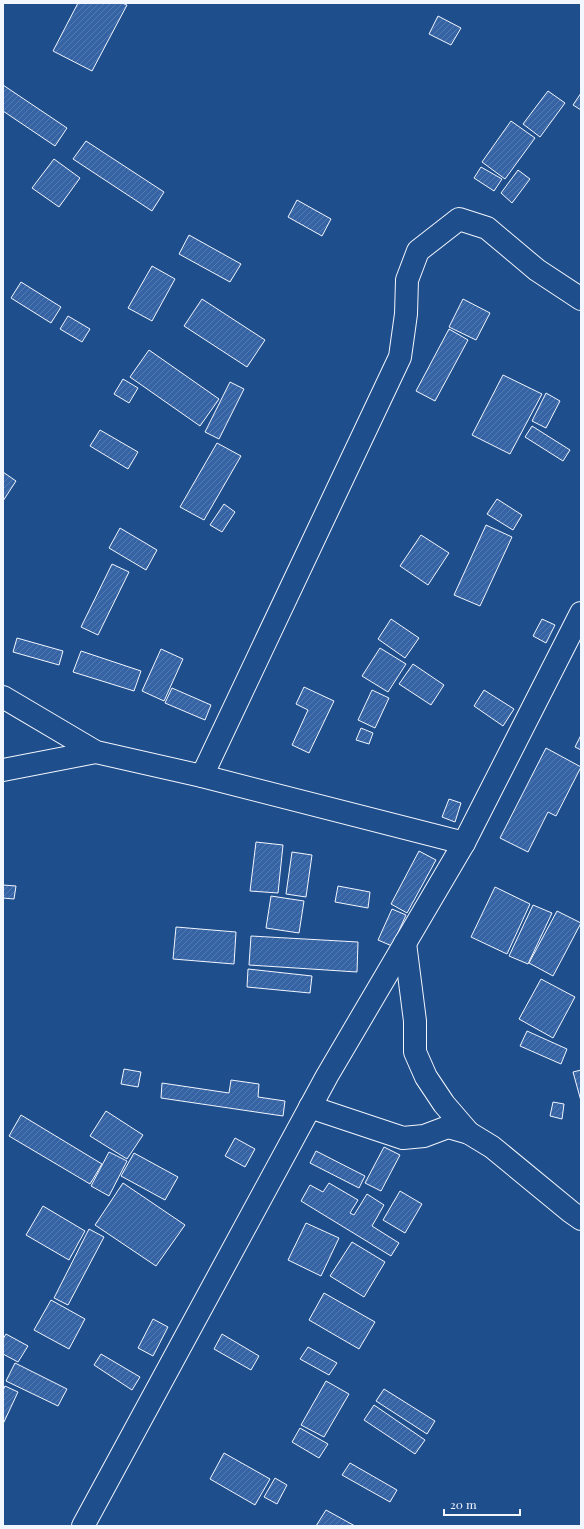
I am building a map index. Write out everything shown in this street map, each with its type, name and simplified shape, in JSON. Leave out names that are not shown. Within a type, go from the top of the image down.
[{"type":"street","points":[[202,776],[400,357],[406,314],[407,280],[418,251],[459,219],[487,228],[537,270],[581,299]]},
{"type":"street","points":[[83,1526],[327,1076],[464,843],[581,613]]},
{"type":"street","points":[[3,697],[96,752],[202,776],[464,843]]},
{"type":"street","points":[[3,770],[96,752]]},
{"type":"street","points":[[405,943],[414,1021],[415,1052],[426,1077],[444,1104],[469,1133]]},
{"type":"street","points":[[310,1107],[403,1138],[424,1136],[448,1127],[469,1133],[492,1147],[581,1219]]},
{"type":"building","points":[[78,3],[122,3],[127,5],[92,71],[53,51]]},
{"type":"building","points":[[438,16],[461,28],[451,45],[429,34]]},
{"type":"building","points":[[3,85],[67,128],[55,146],[3,111]]},
{"type":"building","points":[[548,91],[565,103],[540,137],[523,124]]},
{"type":"building","points":[[581,93],[581,110],[573,105]]},
{"type":"building","points":[[511,121],[535,138],[505,179],[482,162]]},
{"type":"building","points":[[86,141],[164,192],[152,211],[73,159]]},
{"type":"building","points":[[54,159],[80,178],[59,207],[32,188]]},
{"type":"building","points":[[481,167],[502,179],[494,191],[474,178]]},
{"type":"building","points":[[518,170],[530,179],[512,203],[501,193]]},
{"type":"building","points":[[297,200],[331,219],[322,236],[288,217]]},
{"type":"building","points":[[189,235],[241,264],[230,282],[179,254]]},
{"type":"building","points":[[152,266],[175,279],[152,321],[128,308]]},
{"type":"building","points":[[21,282],[61,307],[51,323],[11,298]]},
{"type":"building","points":[[202,299],[265,340],[247,367],[184,326]]},
{"type":"building","points":[[463,299],[490,313],[476,340],[449,327]]},
{"type":"building","points":[[68,316],[90,329],[82,342],[60,329]]},
{"type":"building","points":[[449,329],[468,340],[435,401],[416,391]]},
{"type":"building","points":[[149,350],[219,399],[200,426],[130,377]]},
{"type":"building","points":[[503,375],[542,394],[510,454],[472,435]]},
{"type":"building","points":[[123,379],[138,388],[129,403],[114,394]]},
{"type":"building","points":[[230,382],[244,389],[219,439],[205,432]]},
{"type":"building","points":[[546,393],[560,401],[546,428],[532,421]]},
{"type":"building","points":[[532,426],[570,450],[563,461],[525,437]]},
{"type":"building","points":[[100,430],[138,452],[128,469],[90,446]]},
{"type":"building","points":[[217,443],[241,456],[204,520],[180,507]]},
{"type":"building","points":[[3,472],[16,481],[3,501]]},
{"type":"building","points":[[497,499],[522,515],[513,530],[487,514]]},
{"type":"building","points":[[224,504],[235,512],[222,532],[210,525]]},
{"type":"building","points":[[486,525],[512,537],[480,606],[454,595]]},
{"type":"building","points":[[120,528],[157,550],[146,570],[109,548]]},
{"type":"building","points":[[421,535],[449,553],[428,585],[400,566]]},
{"type":"building","points":[[112,564],[129,572],[98,635],[81,627]]},
{"type":"building","points":[[391,619],[419,638],[405,658],[378,639]]},
{"type":"building","points":[[542,619],[555,625],[546,643],[533,636]]},
{"type":"building","points":[[17,638],[63,651],[59,665],[13,652]]},
{"type":"building","points":[[380,648],[406,664],[388,692],[362,676]]},
{"type":"building","points":[[161,649],[183,659],[164,701],[142,691]]},
{"type":"building","points":[[81,651],[141,671],[134,691],[73,672]]},
{"type":"building","points":[[413,664],[444,685],[431,705],[399,684]]},
{"type":"building","points":[[304,687],[334,701],[309,753],[292,745],[308,710],[296,704]]},
{"type":"building","points":[[172,688],[211,705],[205,720],[165,703]]},
{"type":"building","points":[[372,690],[389,698],[375,728],[358,720]]},
{"type":"building","points":[[484,690],[514,709],[503,726],[474,706]]},
{"type":"building","points":[[361,728],[373,733],[369,744],[356,740]]},
{"type":"building","points":[[581,735],[581,750],[575,747]]},
{"type":"building","points":[[546,748],[581,767],[556,816],[548,812],[528,852],[500,838]]},
{"type":"building","points":[[449,799],[461,803],[455,822],[442,817]]},
{"type":"building","points":[[256,842],[283,845],[278,893],[250,891]]},
{"type":"building","points":[[419,851],[436,860],[407,913],[391,904]]},
{"type":"building","points":[[292,852],[312,855],[306,897],[286,894]]},
{"type":"building","points":[[3,885],[16,886],[14,899],[3,898]]},
{"type":"building","points":[[338,886],[370,892],[368,908],[335,902]]},
{"type":"building","points":[[495,887],[530,904],[507,954],[471,937]]},
{"type":"building","points":[[271,896],[304,901],[299,933],[266,928]]},
{"type":"building","points":[[533,905],[552,913],[528,964],[509,956]]},
{"type":"building","points":[[392,909],[406,915],[392,946],[378,940]]},
{"type":"building","points":[[557,911],[581,923],[553,976],[529,963]]},
{"type":"building","points":[[176,927],[236,932],[234,964],[173,959]]},
{"type":"building","points":[[251,936],[358,942],[357,972],[249,965]]},
{"type":"building","points":[[248,969],[312,976],[310,993],[247,987]]},
{"type":"building","points":[[541,979],[575,997],[553,1038],[519,1019]]},
{"type":"building","points":[[527,1031],[567,1049],[561,1064],[520,1046]]},
{"type":"building","points":[[124,1069],[141,1072],[138,1087],[121,1084]]},
{"type":"building","points":[[581,1070],[581,1101],[573,1072]]},
{"type":"building","points":[[231,1080],[259,1084],[258,1097],[285,1101],[283,1116],[161,1098],[162,1083],[229,1093]]},
{"type":"building","points":[[553,1102],[564,1104],[562,1119],[550,1116]]},
{"type":"building","points":[[106,1111],[143,1135],[127,1159],[90,1136]]},
{"type":"building","points":[[21,1115],[102,1164],[90,1184],[9,1136]]},
{"type":"building","points":[[235,1138],[255,1149],[245,1167],[225,1156]]},
{"type":"building","points":[[384,1147],[400,1155],[381,1191],[365,1183]]},
{"type":"building","points":[[316,1151],[365,1176],[359,1188],[310,1163]]},
{"type":"building","points":[[109,1152],[127,1161],[109,1196],[91,1186]]},
{"type":"building","points":[[134,1153],[178,1177],[165,1200],[121,1176]]},
{"type":"building","points":[[123,1183],[185,1225],[156,1266],[95,1225]]},
{"type":"building","points":[[329,1183],[358,1200],[350,1213],[354,1215],[367,1194],[384,1205],[372,1226],[399,1243],[391,1256],[301,1201],[310,1185],[323,1192]]},
{"type":"building","points":[[400,1191],[422,1204],[405,1233],[383,1220]]},
{"type":"building","points":[[43,1206],[85,1231],[69,1260],[26,1235]]},
{"type":"building","points":[[306,1223],[339,1238],[321,1276],[288,1260]]},
{"type":"building","points":[[89,1229],[104,1237],[68,1305],[54,1298]]},
{"type":"building","points":[[352,1242],[385,1262],[364,1297],[330,1276]]},
{"type":"building","points":[[324,1293],[375,1322],[359,1349],[309,1320]]},
{"type":"building","points":[[51,1300],[85,1319],[69,1349],[34,1330]]},
{"type":"building","points":[[153,1319],[168,1327],[153,1356],[138,1348]]},
{"type":"building","points":[[6,1334],[28,1346],[18,1362],[3,1354],[3,1339]]},
{"type":"building","points":[[222,1334],[259,1356],[251,1370],[214,1349]]},
{"type":"building","points":[[308,1347],[337,1363],[329,1375],[300,1359]]},
{"type":"building","points":[[101,1354],[140,1377],[132,1390],[94,1365]]},
{"type":"building","points":[[15,1363],[67,1389],[58,1406],[6,1381]]},
{"type":"building","points":[[326,1381],[349,1394],[324,1437],[301,1425]]},
{"type":"building","points":[[5,1386],[18,1392],[3,1424],[3,1390]]},
{"type":"building","points":[[384,1389],[435,1421],[427,1434],[376,1401]]},
{"type":"building","points":[[374,1405],[425,1440],[415,1454],[364,1420]]},
{"type":"building","points":[[300,1428],[328,1444],[319,1458],[292,1442]]},
{"type":"building","points":[[224,1453],[270,1479],[255,1505],[210,1479]]},
{"type":"building","points":[[350,1463],[397,1490],[390,1502],[342,1475]]},
{"type":"building","points":[[275,1478],[287,1485],[277,1504],[264,1497]]},
{"type":"building","points":[[326,1510],[355,1526],[316,1526]]}]
